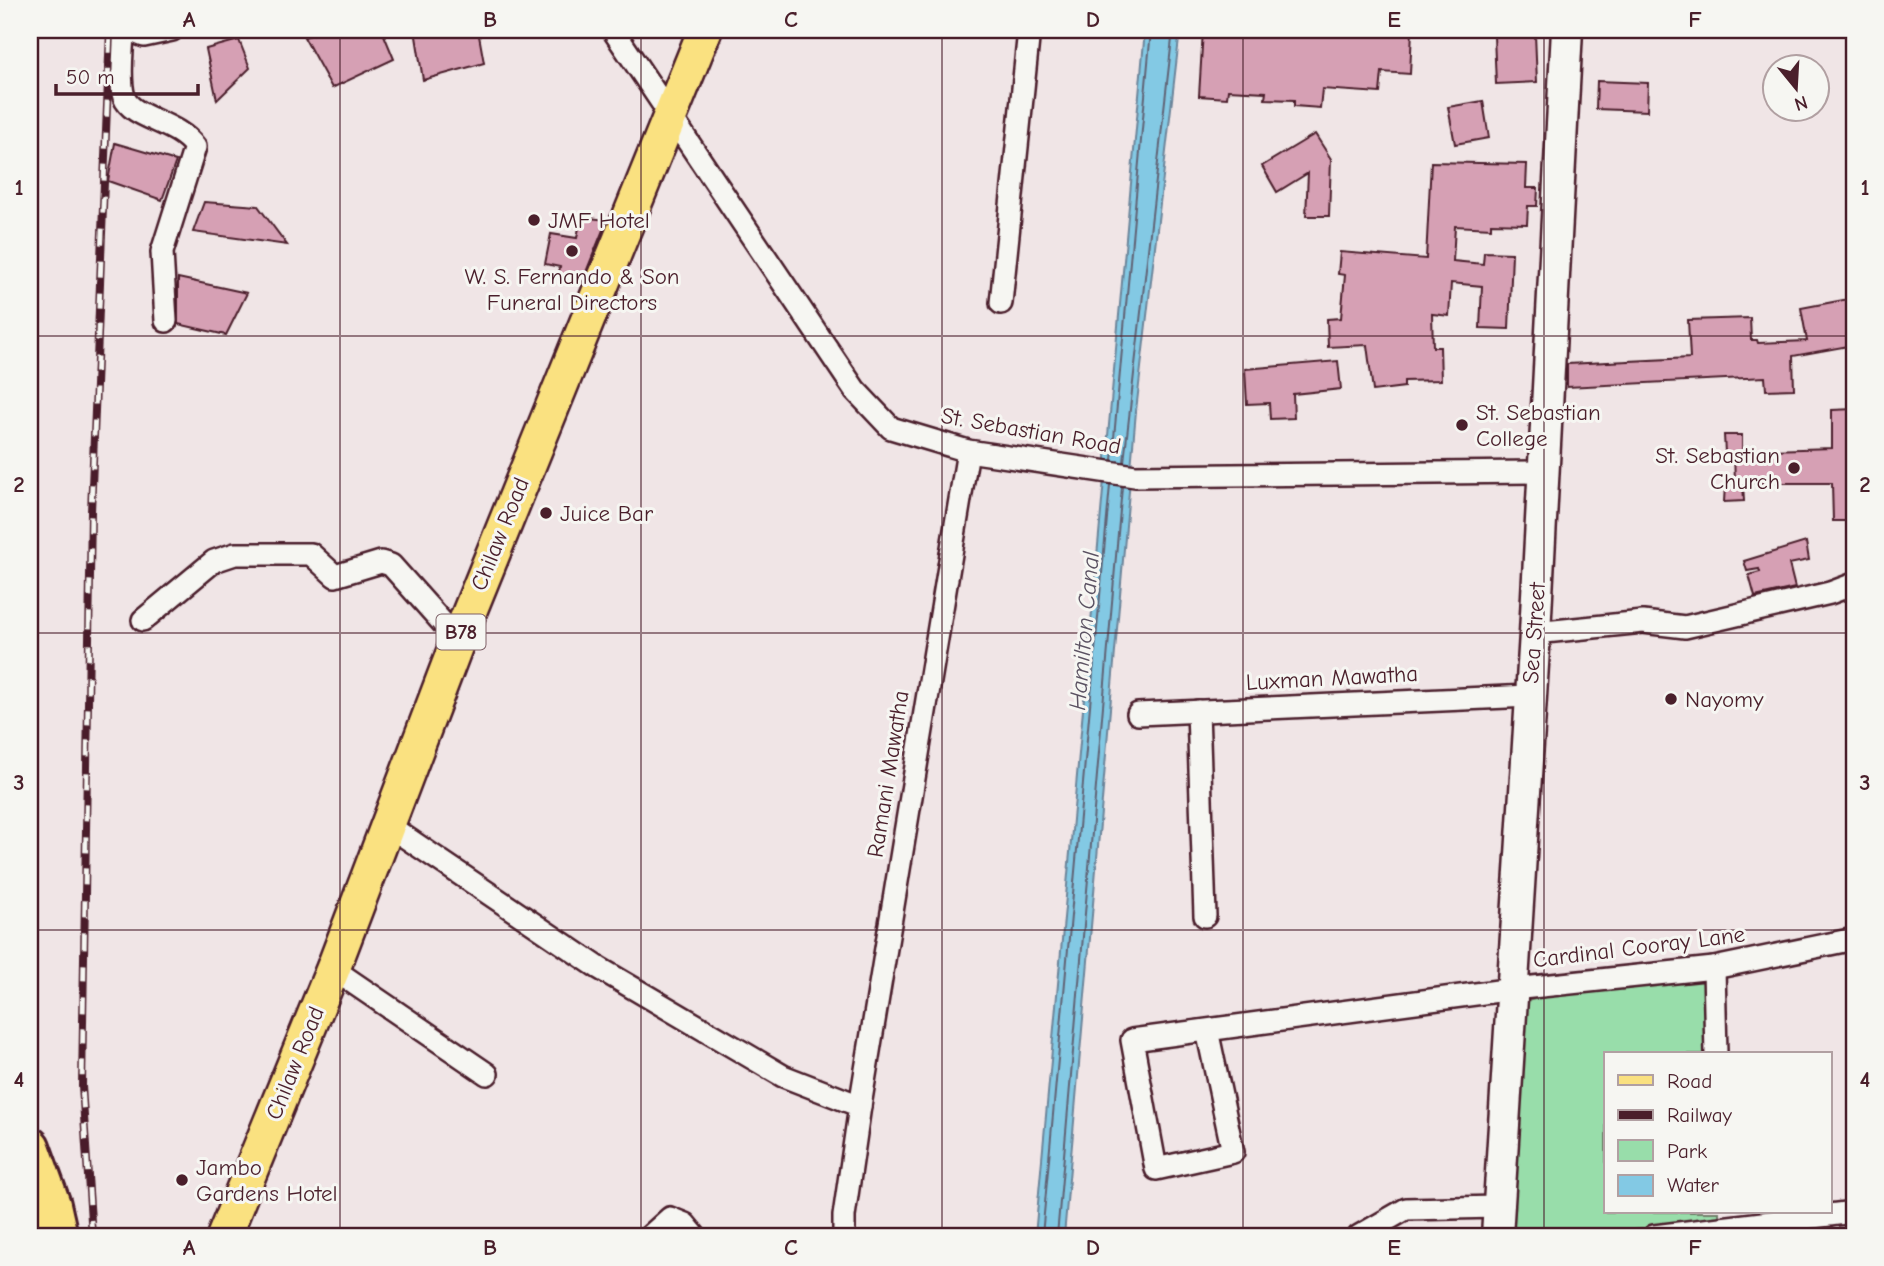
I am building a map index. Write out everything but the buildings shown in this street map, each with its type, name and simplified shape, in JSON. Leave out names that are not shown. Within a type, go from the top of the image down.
[{"type":"highway","points":[[30,1147],[51,1205],[58,1236]]},
{"type":"main road","name":"Chilaw Road","points":[[224,1236],[333,969],[457,640],[705,30]]},
{"type":"street","points":[[123,30],[123,94],[130,108],[186,134],[195,147],[162,252],[166,321]]},
{"type":"street","points":[[129,30],[144,36],[172,30]]},
{"type":"street","name":"St. Sebastian Road","points":[[613,30],[855,390],[891,428],[968,451],[1135,476],[1544,471]]},
{"type":"street","points":[[1001,303],[1029,30]]},
{"type":"street","name":"Sea Street","points":[[1497,1236],[1535,633],[1567,30]]},
{"type":"street","name":"Ramani Mawatha","points":[[844,1236],[844,1216],[860,1107],[968,451]]},
{"type":"street","points":[[144,620],[214,561],[235,554],[311,554],[335,576],[381,562],[391,565],[457,640]]},
{"type":"street","points":[[1535,633],[1643,622],[1685,627],[1830,593],[1854,584]]},
{"type":"street","name":"Luxman Mawatha","points":[[1138,714],[1529,696]]},
{"type":"street","points":[[1198,710],[1205,916]]},
{"type":"street","points":[[386,824],[599,968],[783,1076],[860,1107]]},
{"type":"street","name":"Cardinal Cooray Lane","points":[[1207,1030],[1233,1152],[1156,1169],[1132,1040],[1513,989],[1714,968],[1854,939]]},
{"type":"street","points":[[1714,968],[1716,1052]]},
{"type":"street","points":[[333,969],[487,1074]]},
{"type":"street","points":[[1359,1236],[1406,1209],[1498,1207]]},
{"type":"street","points":[[1832,1213],[1854,1212]]},
{"type":"street","points":[[1654,1236],[1724,1220],[1822,1214]]},
{"type":"street","points":[[650,1236],[670,1218],[685,1224],[695,1236]]},
{"type":"green space","points":[[1710,980],[1713,1052],[1604,1052],[1604,1214],[1719,1214],[1719,1222],[1568,1236],[1513,1236],[1527,1001],[1535,999],[1540,993]]},
{"type":"water","points":[[1145,30],[1180,30],[1136,411],[1064,1236],[1035,1236]]},
{"type":"railway","points":[[92,1236],[82,1086],[91,512],[110,30]]},
{"type":"place","name":"JMF Hotel","points":[[534,220]]},
{"type":"place","name":"W. S. Fernando & Son Funeral Directors","points":[[572,251]]},
{"type":"place","name":"St. Sebastian College","points":[[1462,425]]},
{"type":"place","name":"St. Sebastian Church","points":[[1794,468]]},
{"type":"place","name":"Juice Bar","points":[[546,513]]},
{"type":"place","name":"Nayomy","points":[[1671,699]]},
{"type":"place","name":"Jambo Gardens Hotel","points":[[182,1180]]},
{"type":"water label","name":"Hamilton Canal","points":[[1084,631]]}]
